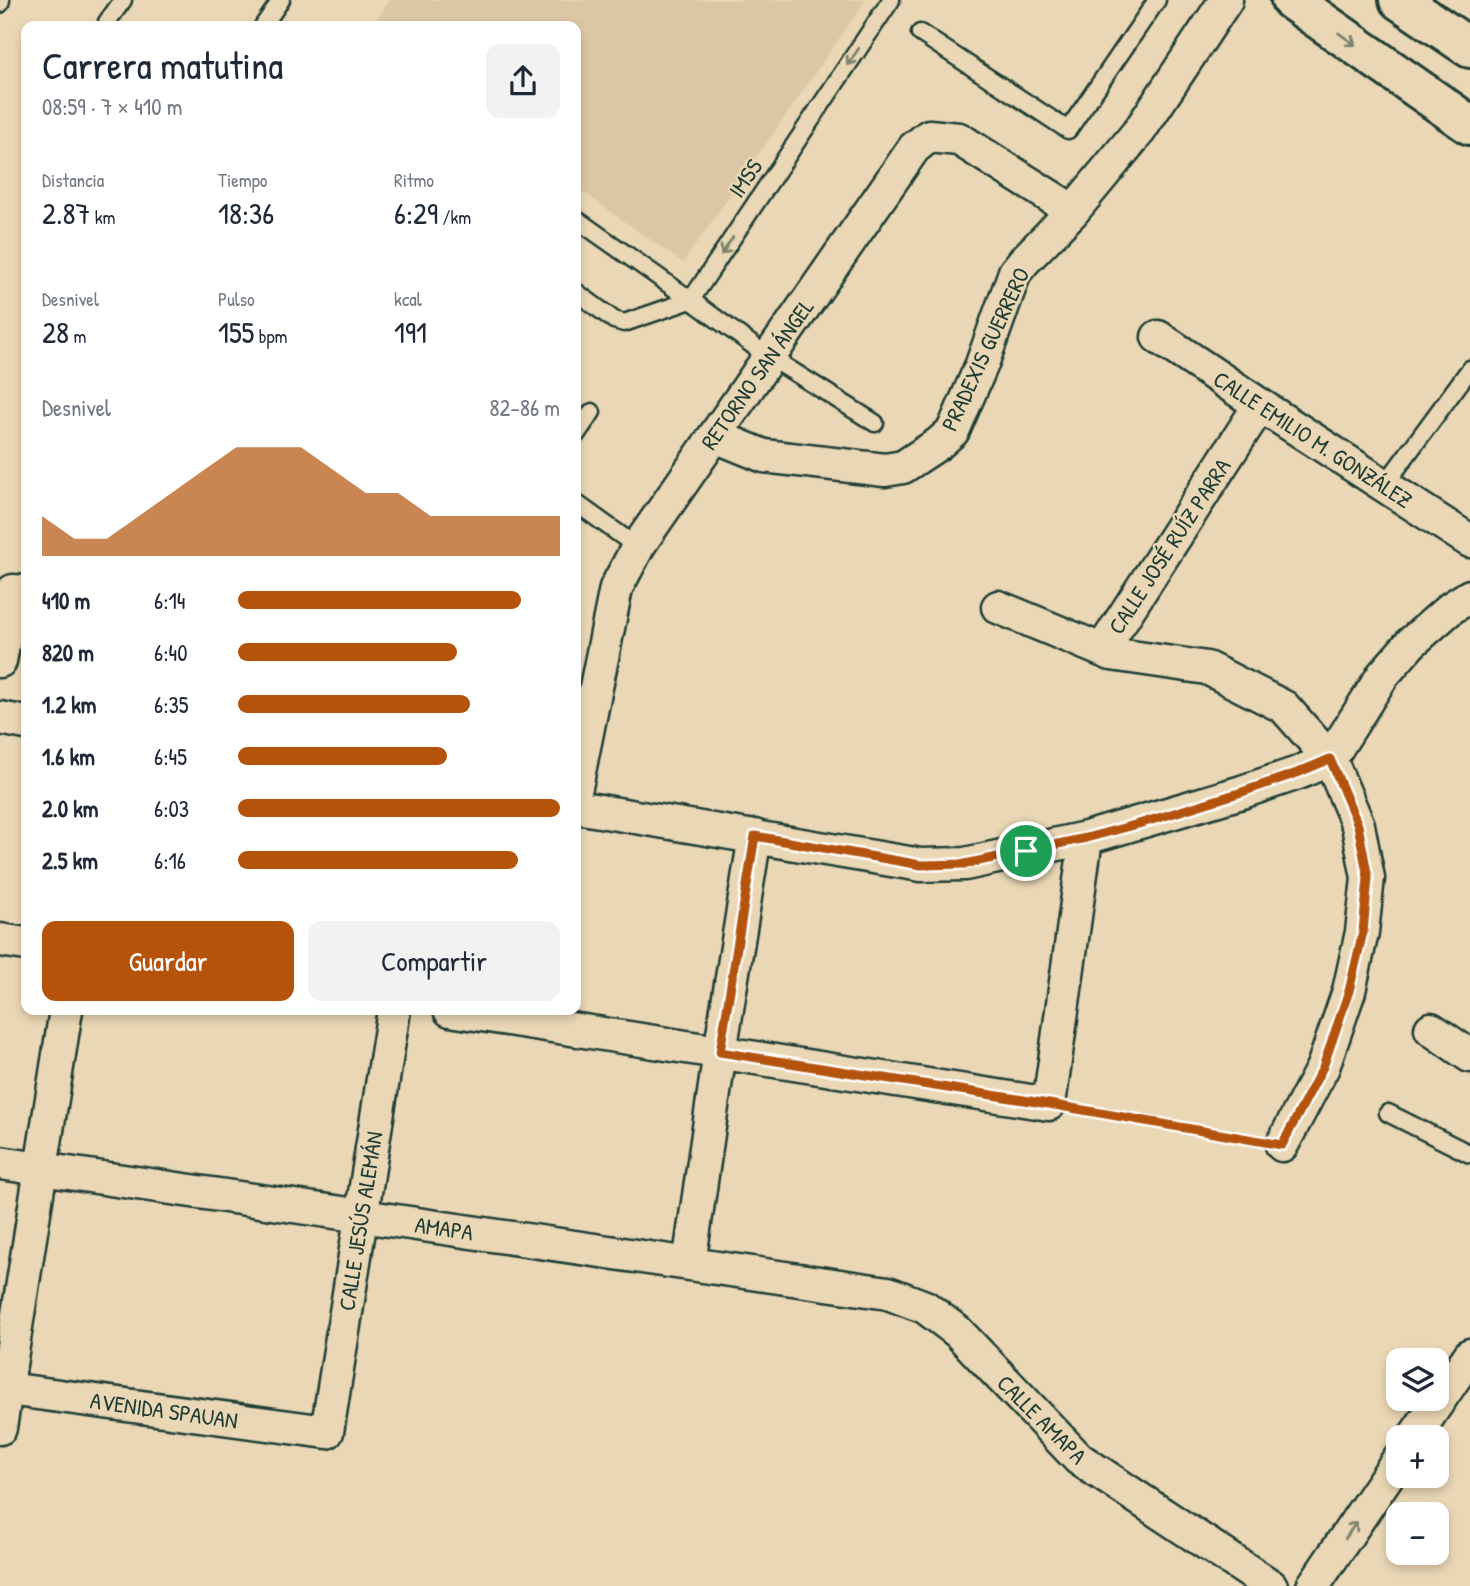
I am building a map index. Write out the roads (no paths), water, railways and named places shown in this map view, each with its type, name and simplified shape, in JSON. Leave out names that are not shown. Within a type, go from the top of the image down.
[{"type":"main road","points":[[1291,0],[1470,125]]},
{"type":"main road","points":[[1399,0],[1464,44]]},
{"type":"main road","points":[[1439,0],[1464,44]]},
{"type":"street","name":"PRADEXIS GUERRERO","points":[[715,436],[764,456],[885,470],[903,467],[938,444],[953,431],[982,364],[1015,272],[1073,211],[1140,130],[1226,0]]},
{"type":"street","name":"RETORNO SAN ÁNGEL","points":[[581,762],[616,588],[639,545],[914,148],[929,136],[959,139],[1073,211]]},
{"type":"street","name":"CALLE EMILIO M. GONZÁLEZ","points":[[1158,337],[1470,541]]},
{"type":"street","name":"CALLE JOSÉ RUÍZ PARRA","points":[[1260,405],[1108,641],[1111,654],[1207,668],[1284,707],[1330,759],[1358,825],[1368,878],[1363,932],[1349,991],[1323,1067],[1282,1145]]},
{"type":"street","points":[[0,662],[20,592]]},
{"type":"street","points":[[581,808],[921,865],[965,864],[1086,838],[1242,792],[1330,759],[1382,675],[1411,643],[1451,608],[1470,596]]},
{"type":"street","points":[[998,607],[1111,654]]},
{"type":"street","points":[[0,718],[21,722]]},
{"type":"street","points":[[689,1264],[755,836]]},
{"type":"street","points":[[482,1015],[1049,1104],[1086,838]]},
{"type":"street","points":[[0,940],[21,943]]},
{"type":"street","points":[[0,1428],[3,1389],[65,1015]]},
{"type":"street","name":"CALLE JESÚS ALEMÁN","points":[[327,1432],[393,1015]]},
{"type":"street","points":[[1431,1029],[1470,1056]]},
{"type":"street","name":"AMAPA","points":[[0,1163],[888,1293]]},
{"type":"street","name":"CALLE AMAPA","points":[[888,1293],[925,1307],[958,1332],[1079,1460],[1272,1586]]},
{"type":"street","points":[[1422,1425],[1470,1355]]},
{"type":"street","name":"AVENIDA SPAUAN","points":[[3,1389],[327,1432]]},
{"type":"street","points":[[1312,1586],[1386,1478]]},
{"type":"lane","points":[[108,21],[123,0]]},
{"type":"lane","points":[[266,21],[281,0]]},
{"type":"lane","name":"IMSS","points":[[691,300],[891,0]]},
{"type":"lane","points":[[920,33],[1068,130],[1157,0]]},
{"type":"lane","points":[[581,223],[762,352],[875,423]]},
{"type":"lane","points":[[581,296],[614,320],[624,323],[691,300]]},
{"type":"lane","points":[[1384,486],[1470,369]]},
{"type":"lane","points":[[581,428],[592,412]]},
{"type":"lane","points":[[581,507],[629,541],[639,545]]},
{"type":"lane","points":[[1388,1112],[1470,1154]]}]
